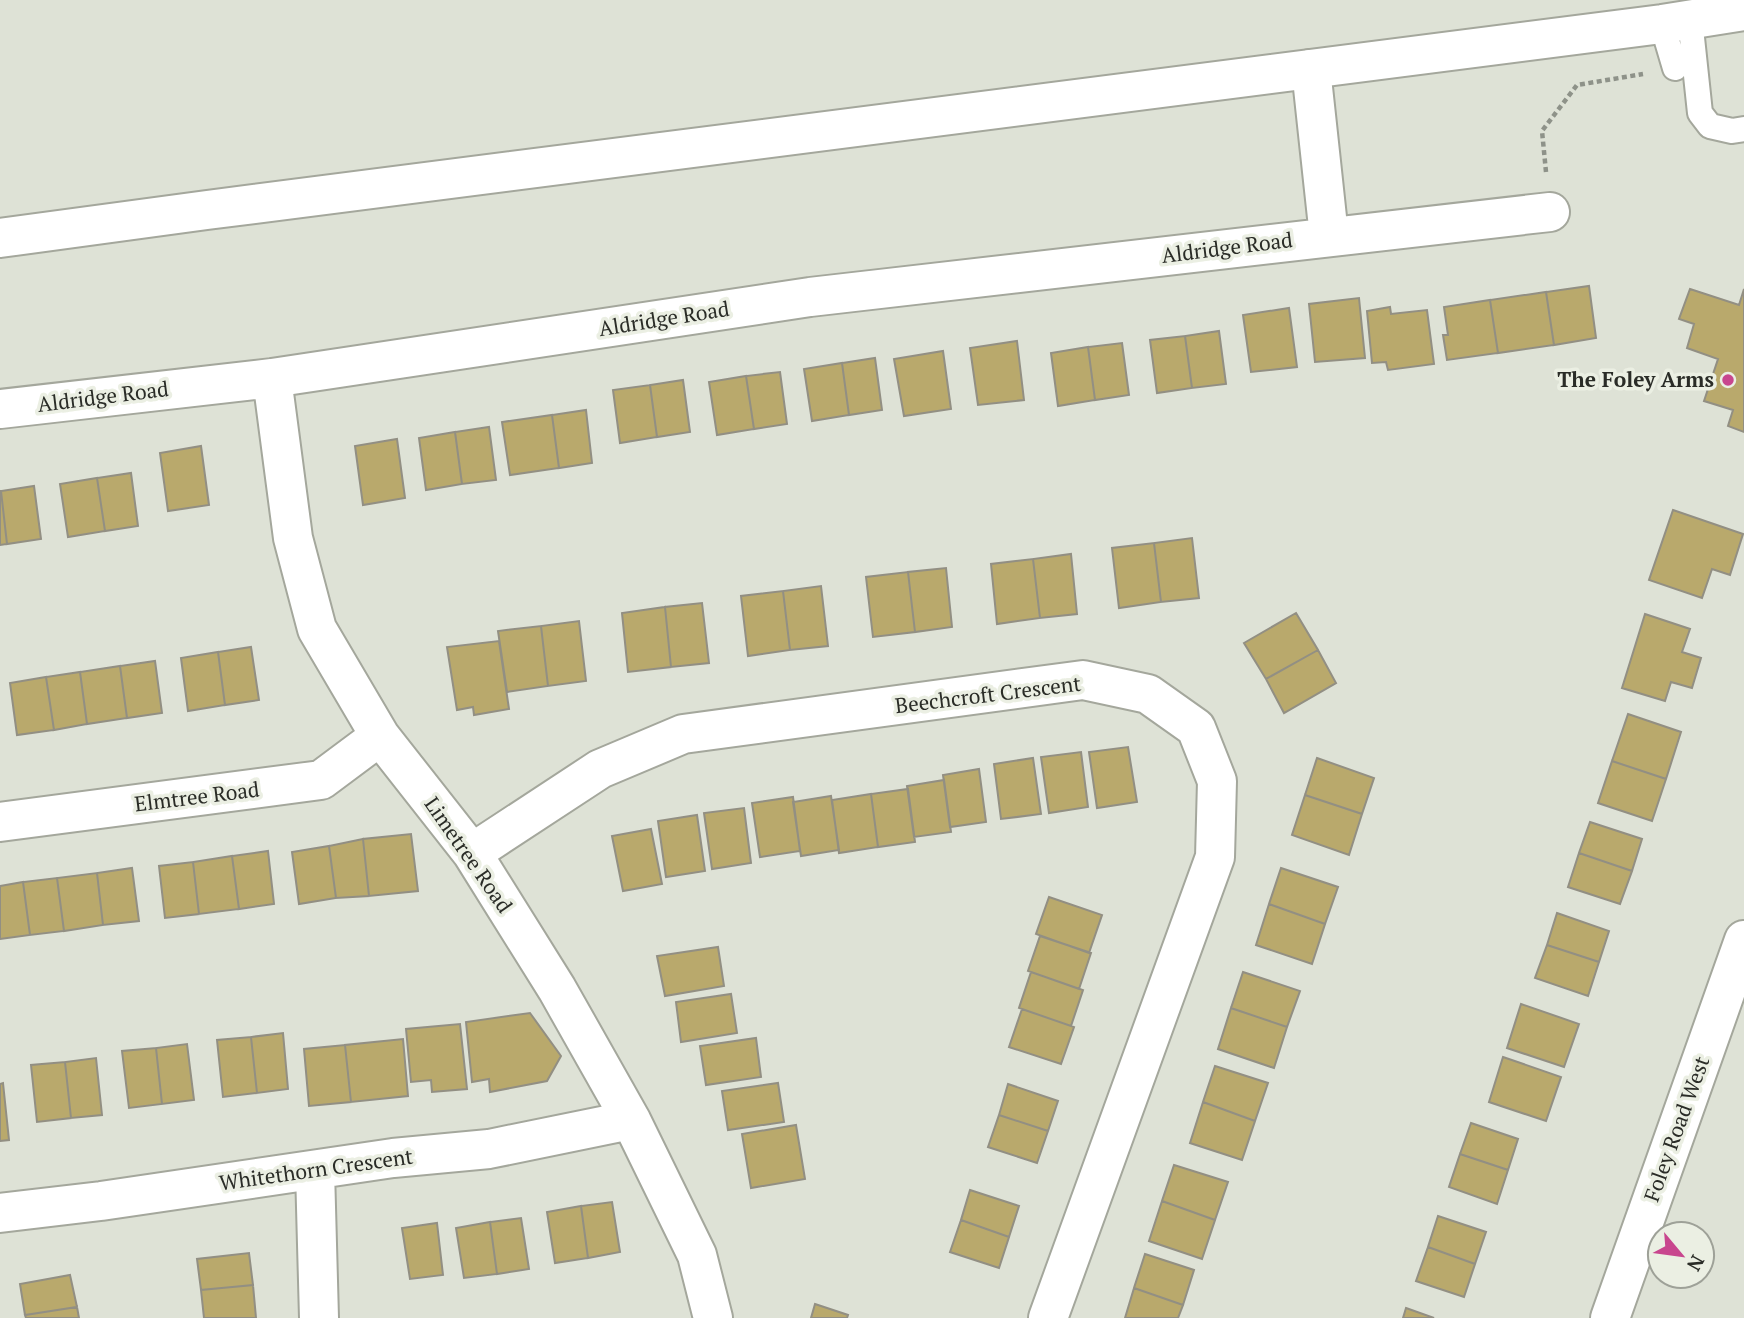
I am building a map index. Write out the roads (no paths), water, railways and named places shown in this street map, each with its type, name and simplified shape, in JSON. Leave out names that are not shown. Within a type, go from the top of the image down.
[{"type":"street","points":[[0,238],[193,211],[1676,22],[1744,11]]},
{"type":"street","points":[[1311,69],[1329,236]]},
{"type":"street","name":"Aldridge Road","points":[[0,409],[272,378],[810,297],[1550,212]]},
{"type":"street","name":"Limetree Road","points":[[272,378],[293,538],[317,629],[380,736],[472,853],[557,989],[631,1120],[697,1255],[713,1318]]},
{"type":"street","name":"Beechcroft Crescent","points":[[472,853],[600,769],[682,734],[1083,680],[1148,694],[1196,728],[1217,781],[1215,857],[1048,1318]]},
{"type":"street","name":"Elmtree Road","points":[[0,822],[321,780],[380,736]]},
{"type":"street","name":"Foley Road West","points":[[1610,1318],[1744,940]]},
{"type":"street","name":"Whitethorn Crescent","points":[[0,1213],[101,1201],[393,1158],[489,1149],[631,1120]]},
{"type":"street","points":[[315,1170],[319,1318]]},
{"type":"lane","points":[[1675,68],[1676,22]]},
{"type":"lane","points":[[1676,22],[1700,113],[1710,126],[1732,131],[1744,129]]},
{"type":"place","name":"The Foley Arms","points":[[1728,380]]}]
